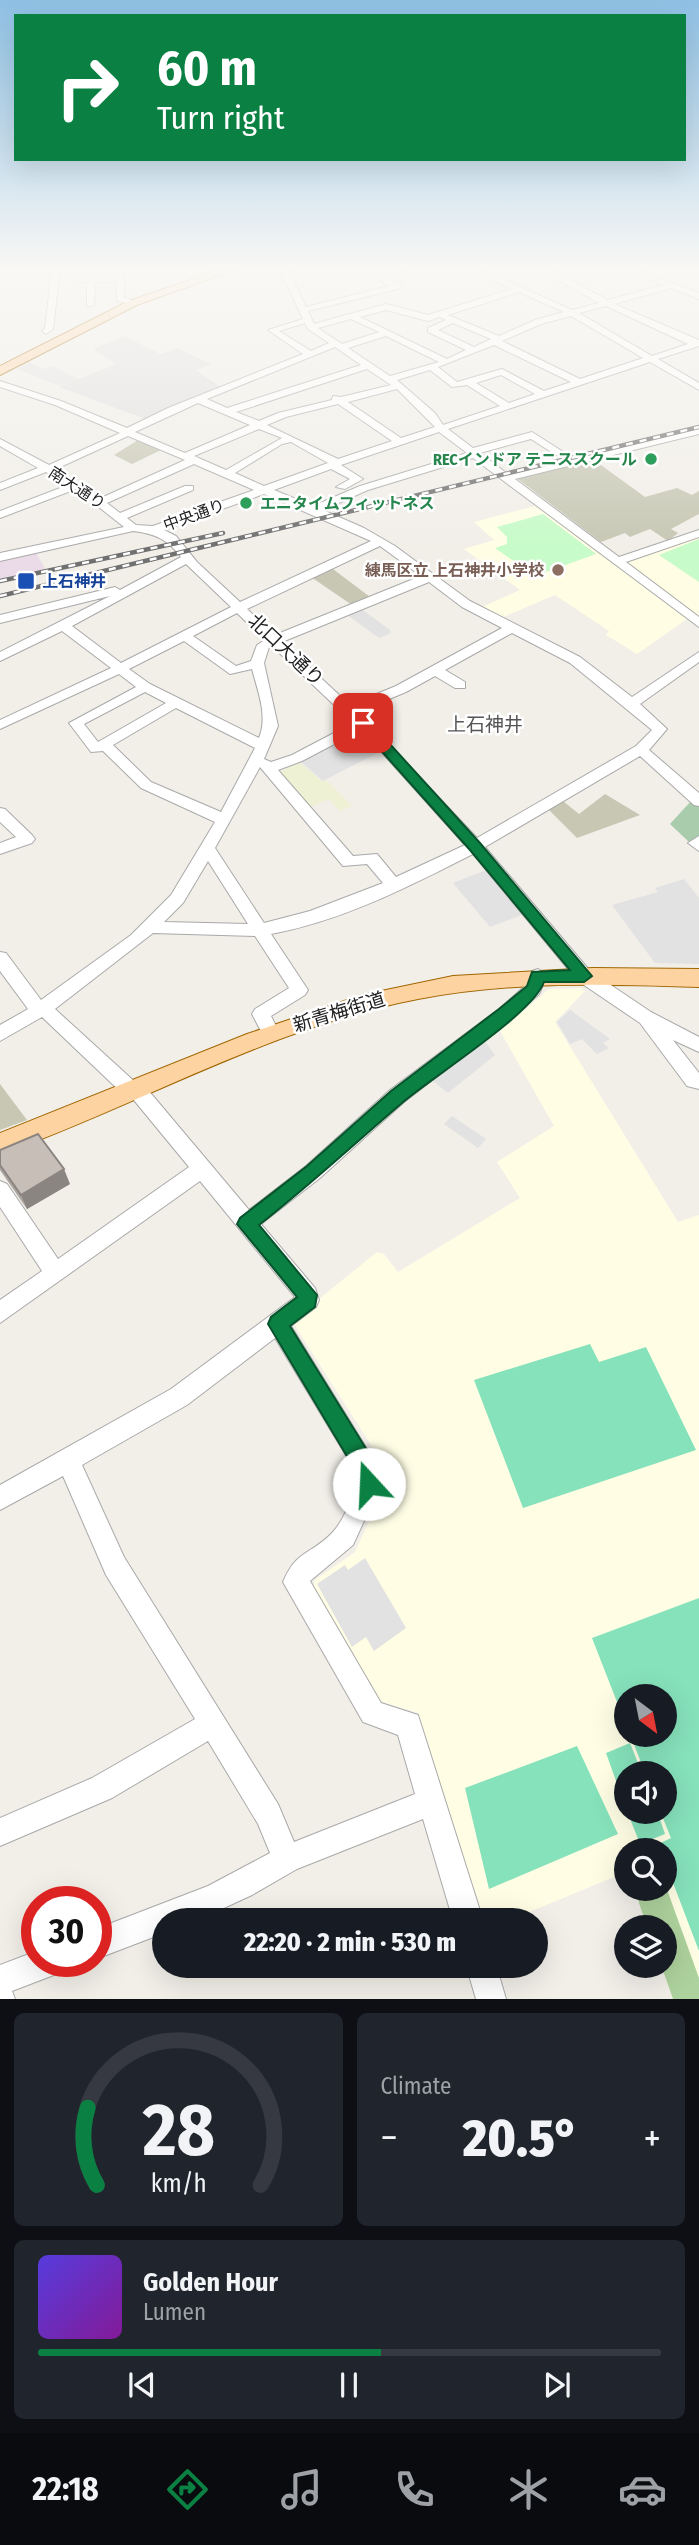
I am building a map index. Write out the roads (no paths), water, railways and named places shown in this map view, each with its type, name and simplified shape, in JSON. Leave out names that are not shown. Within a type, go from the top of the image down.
[{"type":"main road","name":"新青梅街道","points":[[0,1144],[303,1020],[418,990],[538,976],[699,978]]},
{"type":"street","points":[[228,411],[296,374],[302,363]]},
{"type":"street","points":[[366,363],[395,383],[441,429],[699,623]]},
{"type":"street","points":[[100,502],[259,424],[282,415],[341,401],[443,363]]},
{"type":"street","points":[[542,363],[580,383]]},
{"type":"street","name":"中央通り","points":[[154,530],[334,464],[639,363]]},
{"type":"street","points":[[659,363],[697,385]]},
{"type":"street","points":[[0,487],[47,469],[198,399],[296,374],[369,365]]},
{"type":"street","points":[[432,367],[455,385],[502,372],[544,395]]},
{"type":"street","points":[[296,374],[400,442]]},
{"type":"street","points":[[468,382],[509,407]]},
{"type":"street","points":[[0,384],[40,396],[228,473],[380,542],[464,602],[575,660],[660,729],[655,739],[641,750],[604,770],[546,809],[394,886],[310,918],[258,929],[153,927]]},
{"type":"street","points":[[198,399],[292,439],[358,479],[308,508]]},
{"type":"street","points":[[509,478],[699,431]]},
{"type":"street","points":[[308,508],[532,435],[560,453],[496,468]]},
{"type":"street","points":[[680,436],[699,444]]},
{"type":"street","points":[[228,473],[279,442],[292,439]]},
{"type":"street","name":"南大通り","points":[[0,442],[77,485],[133,528]]},
{"type":"street","points":[[0,515],[77,485]]},
{"type":"street","points":[[120,517],[189,488]]},
{"type":"street","points":[[0,556],[133,528],[154,530]]},
{"type":"street","name":"中央通り","points":[[154,530],[172,538],[183,553]]},
{"type":"street","points":[[619,561],[699,533]]},
{"type":"street","points":[[0,725],[122,670],[242,608],[380,542]]},
{"type":"street","points":[[0,657],[64,626],[135,586],[183,553]]},
{"type":"street","name":"北口大通り","points":[[183,553],[242,608],[271,641],[351,710],[475,846],[584,976],[645,1017]]},
{"type":"street","points":[[0,1034],[41,1009],[153,927],[177,899],[262,765],[263,746],[271,720],[257,663],[260,648],[271,641],[430,577]]},
{"type":"street","points":[[0,619],[135,586]]},
{"type":"street","points":[[64,626],[145,687],[263,746]]},
{"type":"street","points":[[351,710],[435,670],[511,628]]},
{"type":"street","points":[[186,637],[235,671],[257,663]]},
{"type":"street","points":[[632,704],[699,656]]},
{"type":"street","points":[[435,670],[460,685]]},
{"type":"street","points":[[145,687],[111,708],[76,723],[96,749],[175,703]]},
{"type":"street","points":[[262,765],[297,758],[363,723]]},
{"type":"street","points":[[104,745],[146,785],[225,820]]},
{"type":"street","points":[[641,750],[699,801]]},
{"type":"street","points":[[262,765],[349,862],[371,859],[394,886]]},
{"type":"street","points":[[0,813],[26,839],[0,849]]},
{"type":"street","points":[[208,849],[299,990],[261,1014],[271,1034]]},
{"type":"street","points":[[0,958],[41,1009],[134,1090],[307,1295],[308,1300],[179,1397],[0,1498]]},
{"type":"street","points":[[246,1224],[313,1172],[397,1096],[505,1014],[533,989],[538,976]]},
{"type":"street","points":[[645,1017],[699,1045]]},
{"type":"street","points":[[645,1017],[697,1084]]},
{"type":"street","points":[[0,1313],[201,1169]]},
{"type":"street","points":[[0,1190],[55,1273]]},
{"type":"street","points":[[278,1324],[368,1470],[369,1484],[341,1541],[300,1569],[296,1582],[372,1713],[408,1725],[464,1908]]},
{"type":"street","points":[[68,1460],[115,1566],[268,1814],[287,1859]]},
{"type":"street","points":[[0,1832],[102,1788],[214,1723]]},
{"type":"street","points":[[112,1938],[177,1913],[269,1871],[287,1859],[432,1801]]},
{"type":"street","points":[[0,1980],[21,1972]]},
{"type":"street","points":[[485,1978],[491,1999]]},
{"type":"railway","points":[[0,596],[699,427]]},
{"type":"railway","points":[[0,581],[223,533]]},
{"type":"place","name":"RECインドア テニススクール","points":[[651,459]]},
{"type":"place","name":"エニタイムフィットネス","points":[[246,503]]},
{"type":"place","name":"練馬区立 上石神井小学校","points":[[558,570]]},
{"type":"place","name":"上石神井","points":[[26,581]]},
{"type":"district","name":"上石神井","points":[[485,724]]}]
